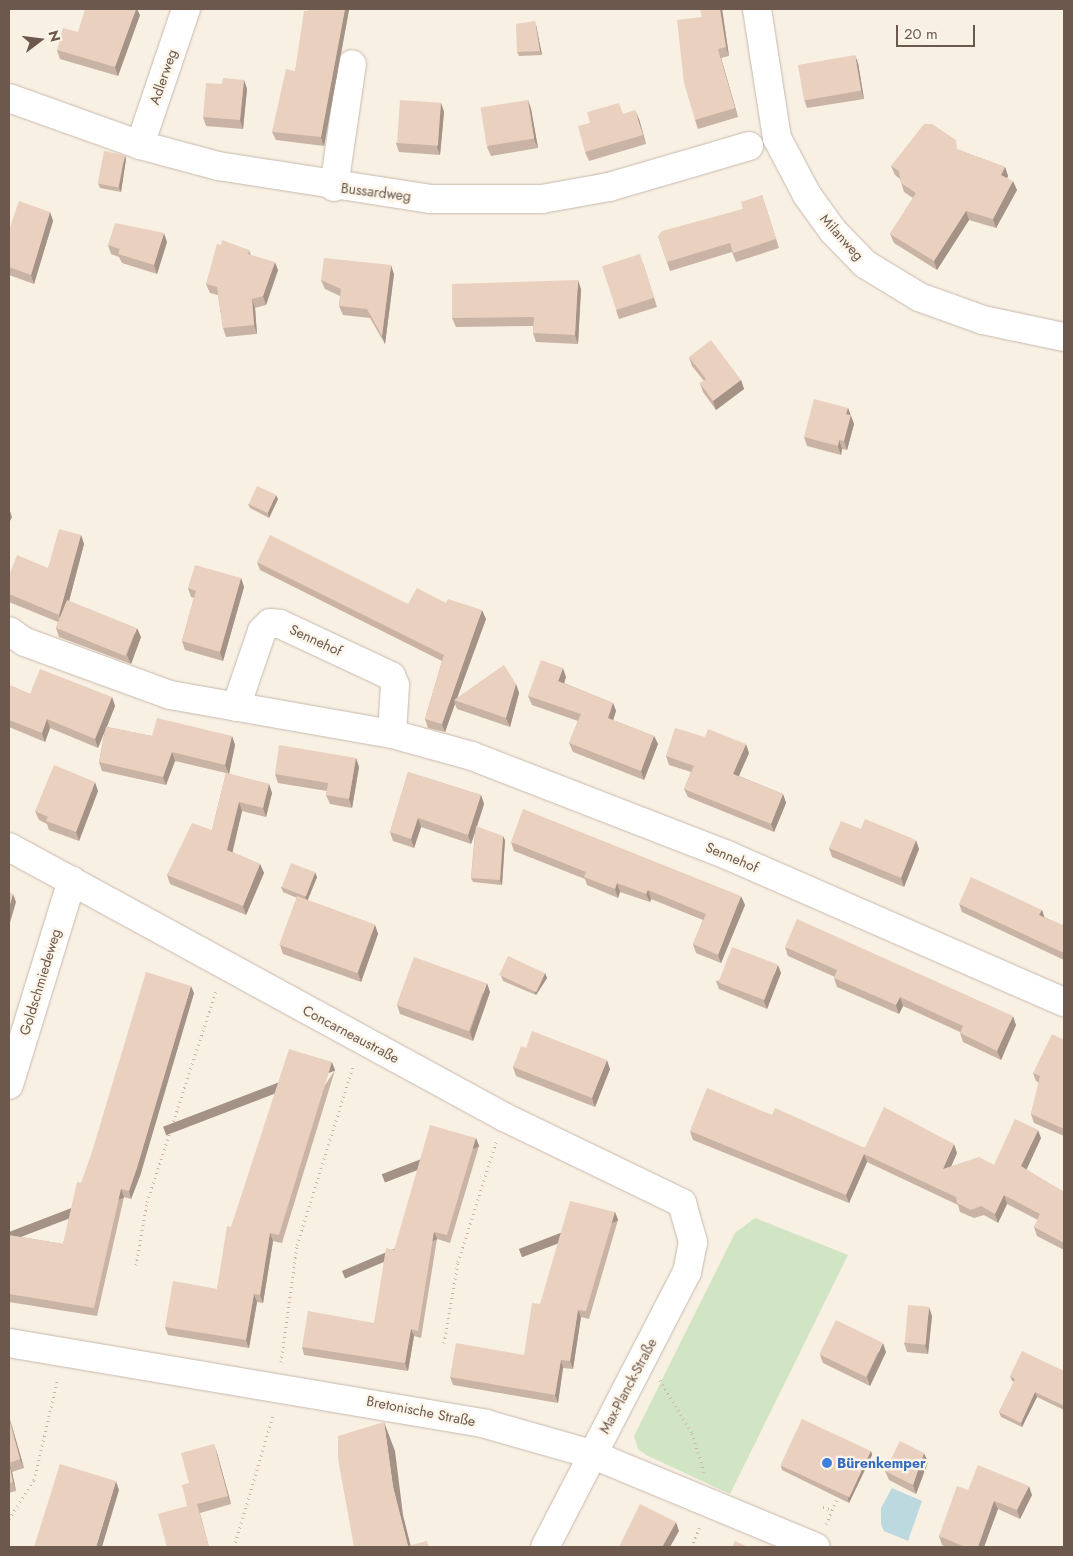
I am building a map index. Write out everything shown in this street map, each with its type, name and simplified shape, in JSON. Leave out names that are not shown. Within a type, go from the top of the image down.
[{"type":"street","name":"Adlerweg","points":[[140,145],[186,9]]},
{"type":"street","name":"Milanweg","points":[[757,9],[777,138],[807,195],[833,231],[865,264],[918,296],[983,320],[1064,337]]},
{"type":"street","points":[[334,187],[352,64]]},
{"type":"street","name":"Bussardweg","points":[[9,98],[140,145],[218,166],[334,187],[431,199],[542,199],[609,187],[749,146]]},
{"type":"street","name":"Sennehof","points":[[236,707],[262,631],[270,622],[280,624],[391,676],[395,685],[392,734]]},
{"type":"street","name":"Sennehof","points":[[9,631],[145,688],[236,707],[392,734],[529,776],[718,851],[1064,1002]]},
{"type":"street","name":"Concarneaustraße","points":[[9,847],[72,880],[224,966],[504,1117],[664,1191],[682,1203],[688,1221]]},
{"type":"street","name":"Goldschmiedeweg","points":[[9,1085],[72,880]]},
{"type":"street","name":"Max-Planck-Straße","points":[[546,1547],[590,1454],[639,1368],[687,1272],[693,1242],[688,1221]]},
{"type":"street","name":"Bretonische Straße","points":[[9,1343],[62,1353],[278,1385],[460,1418],[590,1454],[815,1547]]},
{"type":"path","points":[[136,1265],[147,1202],[224,966]]},
{"type":"path","points":[[234,1547],[276,1406],[297,1245],[362,1039]]},
{"type":"path","points":[[444,1344],[458,1262],[504,1117]]},
{"type":"path","points":[[9,1519],[24,1502],[44,1449],[62,1353]]},
{"type":"path","points":[[639,1368],[663,1382],[692,1433],[704,1472],[707,1503]]},
{"type":"path","points":[[823,1507],[832,1510]]},
{"type":"green space","points":[[755,1218],[848,1255],[730,1494],[646,1455],[638,1449],[634,1436],[735,1233]]},
{"type":"water","points":[[892,1488],[922,1501],[908,1541],[884,1531],[881,1524],[881,1508]]},
{"type":"building","points":[[85,9],[136,9],[115,67],[57,50],[63,28],[78,32]]},
{"type":"building","points":[[309,9],[345,9],[321,137],[272,132],[286,69],[295,71],[304,11],[309,11]]},
{"type":"building","points":[[700,9],[720,9],[726,47],[718,49],[735,108],[695,120],[684,83],[677,20],[702,17]]},
{"type":"building","points":[[535,21],[540,51],[517,52],[516,24]]},
{"type":"building","points":[[855,55],[861,90],[804,101],[798,65]]},
{"type":"building","points":[[223,78],[244,80],[240,120],[203,117],[206,83],[222,84]]},
{"type":"building","points":[[400,100],[441,103],[438,146],[397,143]]},
{"type":"building","points":[[528,100],[534,139],[487,146],[481,108]]},
{"type":"building","points":[[619,103],[623,114],[635,110],[643,135],[585,152],[578,126],[590,123],[587,112]]},
{"type":"building","points":[[924,124],[932,124],[956,140],[957,149],[1005,167],[1001,175],[1013,181],[993,219],[966,211],[934,261],[890,234],[916,193],[901,183],[899,171],[891,166]]},
{"type":"building","points":[[104,151],[125,155],[118,187],[98,183]]},
{"type":"building","points":[[762,195],[776,239],[733,253],[730,243],[667,262],[658,236],[662,231],[743,209],[741,202]]},
{"type":"building","points":[[19,201],[50,212],[31,275],[9,267],[9,230]]},
{"type":"building","points":[[115,223],[164,233],[154,265],[118,254],[120,249],[108,245]]},
{"type":"building","points":[[222,240],[249,250],[248,254],[275,262],[263,296],[252,299],[254,325],[223,328],[217,287],[206,284],[217,244],[221,245]]},
{"type":"building","points":[[640,254],[654,298],[616,310],[602,266]]},
{"type":"building","points":[[324,258],[391,265],[382,336],[367,309],[339,306],[341,289],[321,280]]},
{"type":"building","points":[[578,280],[575,335],[533,333],[534,317],[452,318],[452,284]]},
{"type":"building","points":[[711,340],[741,380],[713,401],[700,383],[706,379],[689,357]]},
{"type":"building","points":[[814,399],[848,408],[846,414],[851,415],[844,441],[839,440],[838,446],[804,437]]},
{"type":"building","points":[[257,486],[276,495],[268,513],[249,504]]},
{"type":"building","points":[[59,529],[81,535],[59,615],[9,594],[9,576],[17,555],[48,568]]},
{"type":"building","points":[[270,535],[408,604],[417,588],[446,603],[448,599],[482,610],[442,724],[425,719],[444,655],[257,562]]},
{"type":"building","points":[[195,565],[241,578],[220,652],[182,641],[196,591],[188,588]]},
{"type":"building","points":[[67,600],[137,628],[125,656],[56,628]]},
{"type":"building","points":[[541,660],[563,668],[558,681],[613,703],[608,718],[654,736],[641,771],[569,743],[581,714],[528,696]]},
{"type":"building","points":[[504,665],[516,684],[506,718],[454,700]]},
{"type":"building","points":[[40,669],[112,697],[95,739],[47,719],[42,733],[9,720],[9,685],[30,694]]},
{"type":"building","points":[[157,718],[232,736],[225,765],[172,752],[163,777],[99,762],[106,727],[152,736]]},
{"type":"building","points":[[675,728],[705,737],[708,729],[746,744],[733,774],[783,794],[771,824],[684,789],[694,766],[666,756]]},
{"type":"building","points":[[279,745],[356,758],[349,799],[326,795],[328,783],[275,774]]},
{"type":"building","points":[[54,765],[95,782],[76,832],[46,821],[48,817],[35,811]]},
{"type":"building","points":[[408,772],[481,795],[468,835],[418,818],[411,839],[390,832]]},
{"type":"building","points":[[226,773],[269,784],[263,808],[239,802],[227,850],[260,864],[243,906],[167,875],[192,823],[212,830]]},
{"type":"building","points":[[523,809],[741,896],[718,955],[693,944],[706,914],[648,890],[646,894],[617,883],[615,889],[584,877],[586,872],[511,842]]},
{"type":"building","points":[[865,819],[916,840],[901,878],[829,848],[841,821],[861,829]]},
{"type":"building","points":[[476,826],[503,836],[500,880],[471,878]]},
{"type":"building","points":[[291,863],[315,872],[306,897],[282,887]]},
{"type":"building","points":[[971,877],[1042,910],[1039,915],[1064,926],[1064,953],[959,904]]},
{"type":"building","points":[[9,892],[13,894],[9,907]]},
{"type":"building","points":[[297,896],[375,924],[357,973],[279,945]]},
{"type":"building","points":[[797,919],[1013,1016],[997,1051],[960,1033],[963,1026],[900,997],[896,1005],[834,978],[837,970],[785,947]]},
{"type":"building","points":[[732,947],[778,965],[764,1000],[718,982]]},
{"type":"building","points":[[508,956],[545,973],[536,992],[499,975]]},
{"type":"building","points":[[414,957],[486,983],[469,1031],[397,1005]]},
{"type":"building","points":[[146,972],[191,986],[137,1168],[129,1191],[121,1189],[94,1308],[9,1294],[9,1235],[63,1244],[77,1182],[81,1183],[91,1155]]},
{"type":"building","points":[[532,1031],[607,1060],[592,1098],[513,1067],[521,1046],[526,1048]]},
{"type":"building","points":[[1052,1034],[1064,1040],[1064,1129],[1031,1114],[1040,1076],[1033,1073]]},
{"type":"building","points":[[289,1049],[332,1062],[279,1235],[270,1233],[260,1295],[254,1294],[246,1340],[165,1327],[173,1281],[217,1289],[227,1226],[231,1227]]},
{"type":"building","points":[[707,1088],[772,1115],[775,1108],[865,1148],[884,1107],[954,1144],[943,1169],[979,1157],[994,1165],[1015,1119],[1038,1130],[1021,1166],[1064,1192],[1064,1243],[1034,1227],[1040,1214],[1004,1195],[995,1214],[981,1206],[971,1210],[957,1203],[956,1197],[864,1154],[846,1195],[690,1131]]},
{"type":"building","points":[[430,1125],[476,1138],[447,1235],[434,1232],[418,1331],[411,1329],[405,1363],[302,1347],[308,1311],[374,1323],[386,1248],[394,1250]]},
{"type":"building","points":[[570,1201],[615,1212],[586,1311],[578,1310],[570,1361],[561,1360],[555,1395],[450,1377],[456,1343],[524,1355],[532,1303],[540,1304]]},
{"type":"building","points":[[908,1305],[929,1307],[926,1345],[905,1343]]},
{"type":"building","points":[[836,1320],[883,1343],[866,1377],[819,1354]]},
{"type":"building","points":[[1022,1351],[1064,1371],[1064,1406],[1035,1392],[1021,1423],[999,1412],[1015,1379],[1010,1376]]},
{"type":"building","points":[[9,1419],[20,1459],[9,1463]]},
{"type":"building","name":"Bürenkemper","points":[[802,1419],[871,1451],[849,1497],[780,1465]]},
{"type":"building","points":[[384,1422],[393,1487],[408,1546],[427,1541],[429,1547],[354,1547],[338,1459],[338,1436]]},
{"type":"building","points":[[900,1441],[924,1453],[913,1485],[885,1471]]},
{"type":"building","points":[[214,1444],[228,1496],[197,1504],[209,1547],[167,1547],[158,1514],[187,1506],[182,1485],[189,1483],[181,1453]]},
{"type":"building","points":[[9,1463],[13,1482],[9,1483]]},
{"type":"building","points":[[60,1464],[116,1481],[96,1547],[34,1547]]},
{"type":"building","points":[[978,1465],[1029,1486],[1017,1510],[994,1501],[978,1547],[965,1547],[939,1536],[957,1486],[968,1490]]},
{"type":"building","points":[[640,1504],[676,1522],[662,1547],[619,1547]]},
{"type":"building","points":[[735,1541],[748,1547],[732,1547]]},
{"type":"place","name":"Bürenkemper","points":[[827,1463]]}]
